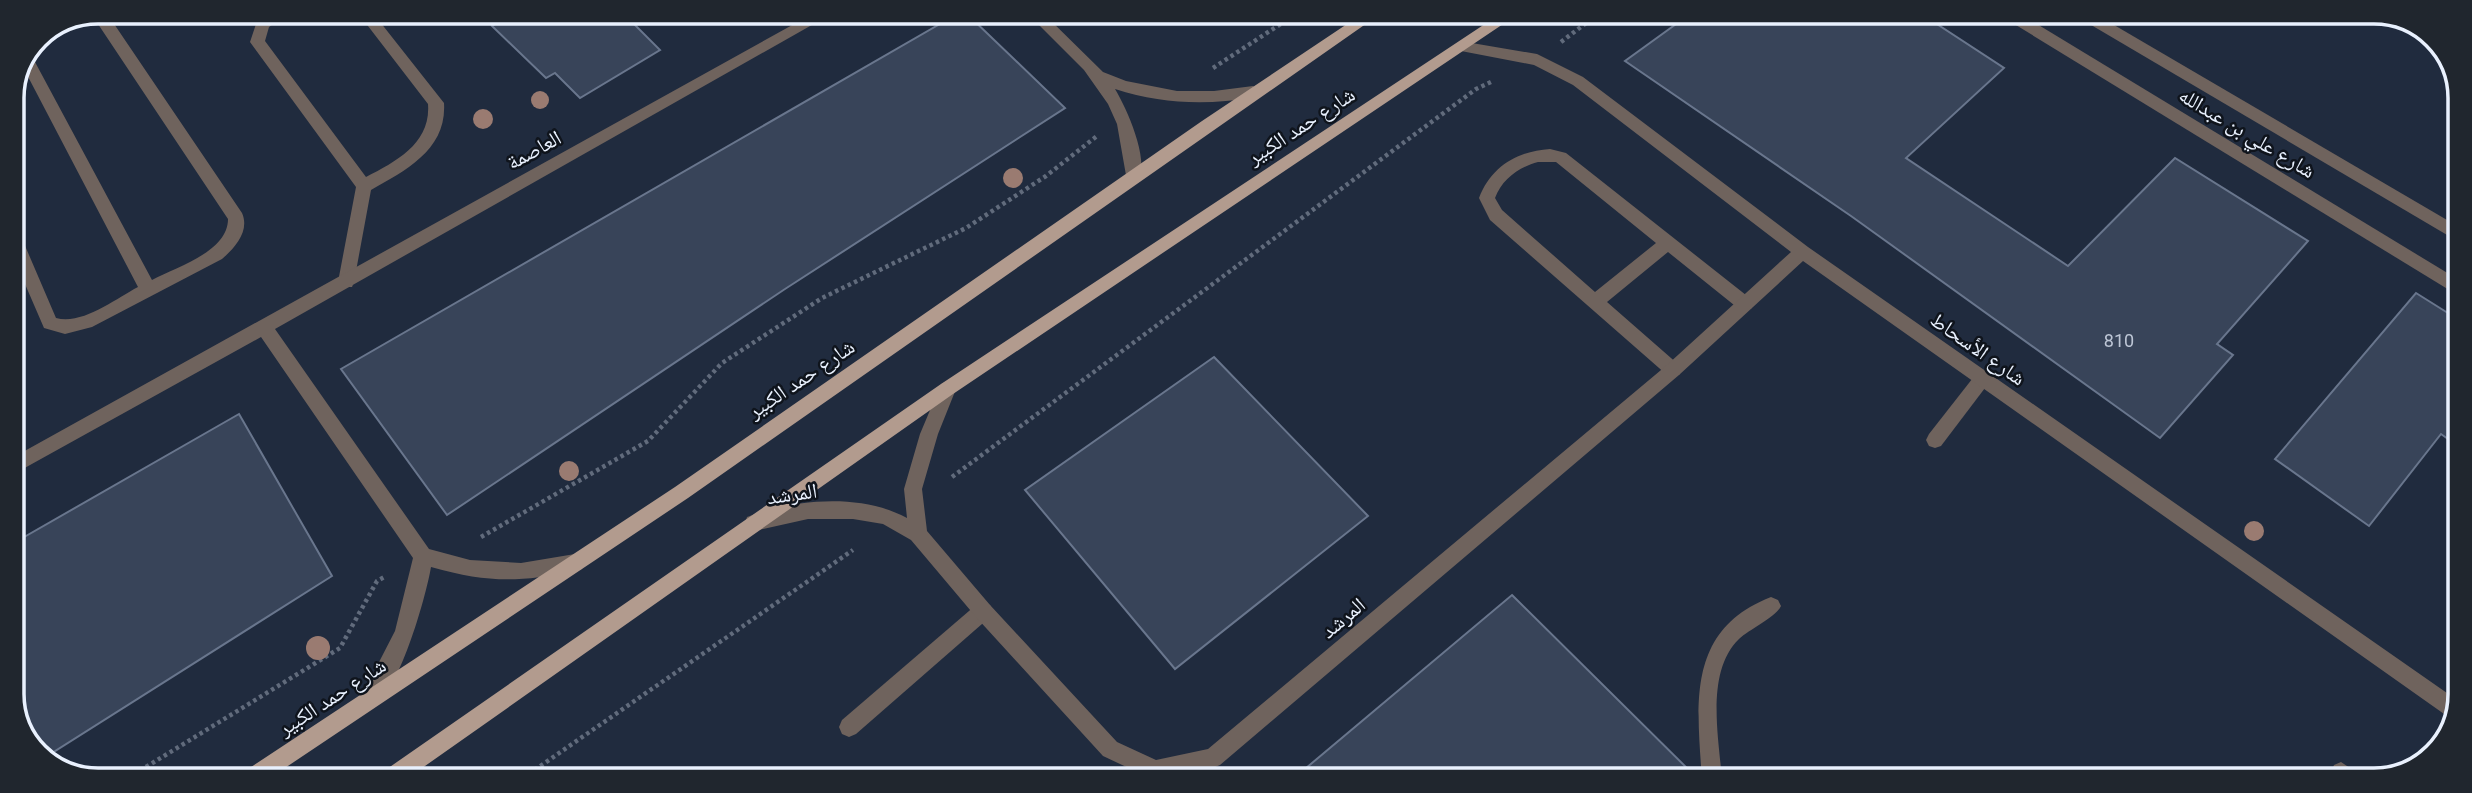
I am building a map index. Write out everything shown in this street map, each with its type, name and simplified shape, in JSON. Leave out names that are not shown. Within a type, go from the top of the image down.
[{"type":"main road","name":"شارع حمد الكبير","points":[[268,768],[367,705],[933,318],[1254,92],[1358,24]]},
{"type":"main road","name":"شارع حمد الكبير","points":[[405,768],[947,388],[1497,24]]},
{"type":"street","points":[[24,278],[50,323],[56,326],[74,326],[226,247],[237,227],[236,218],[106,24]]},
{"type":"street","points":[[264,24],[259,29],[257,42],[364,186],[346,282]]},
{"type":"street","points":[[364,186],[396,169],[422,147],[437,128],[439,117],[436,103],[374,24]]},
{"type":"street","name":"العاصمة","points":[[25,460],[806,24]]},
{"type":"street","points":[[1046,24],[1103,78],[1122,116],[1132,156],[1133,177]]},
{"type":"street","name":"شارع علي بن عبدالله","points":[[2026,24],[2447,282]]},
{"type":"street","name":"شارع علي بن عبدالله","points":[[2101,24],[2447,228]]},
{"type":"street","name":"شارع الأسحاط","points":[[1466,47],[1537,60],[1578,81],[1802,252],[2447,705]]},
{"type":"street","points":[[31,69],[148,289]]},
{"type":"street","points":[[1103,78],[1153,96],[1186,100],[1254,92]]},
{"type":"street","points":[[1673,370],[1496,215],[1487,198],[1495,181],[1530,156],[1550,154],[1560,157],[1745,304]]},
{"type":"street","points":[[1595,302],[1667,243]]},
{"type":"street","name":"المرشد","points":[[1165,768],[1213,758],[1673,370],[1802,252]]},
{"type":"street","points":[[264,327],[423,556],[470,569],[521,572],[575,563]]},
{"type":"street","points":[[1935,440],[1982,379]]},
{"type":"street","points":[[918,534],[913,489],[929,434],[947,388]]},
{"type":"street","name":"المرشد","points":[[752,523],[808,512],[853,511],[881,514],[918,534],[983,611],[1110,749],[1151,768]]},
{"type":"street","points":[[367,705],[389,671],[406,632],[417,593],[423,556]]},
{"type":"street","points":[[1711,768],[1706,690],[1714,658],[1731,632],[1755,613],[1771,606]]},
{"type":"street","points":[[849,727],[983,611]]},
{"type":"path","points":[[1208,72],[1281,24]]},
{"type":"path","points":[[952,477],[1476,89],[1537,60],[1585,24]]},
{"type":"path","points":[[144,768],[340,648],[377,581],[423,556],[491,534],[648,441],[722,363],[822,298],[966,228],[1046,176],[1122,116]]},
{"type":"path","points":[[537,768],[853,550]]},
{"type":"building","points":[[634,24],[660,50],[580,98],[555,73],[546,78],[492,26]]},
{"type":"building","points":[[940,24],[977,24],[1065,108],[785,289],[447,515],[341,369]]},
{"type":"building","points":[[1676,24],[1937,24],[2004,68],[1906,158],[2068,266],[2175,158],[2308,241],[2217,344],[2233,355],[2160,438],[1851,216],[1625,61]]},
{"type":"building","points":[[2416,293],[2447,313],[2448,439],[2441,434],[2369,526],[2275,459]]},
{"type":"building","points":[[1214,357],[1368,516],[1175,669],[1025,490]]},
{"type":"building","points":[[239,414],[332,576],[53,752],[34,731],[25,699],[25,537]]},
{"type":"building","points":[[1512,595],[1687,768],[1306,768]]}]
